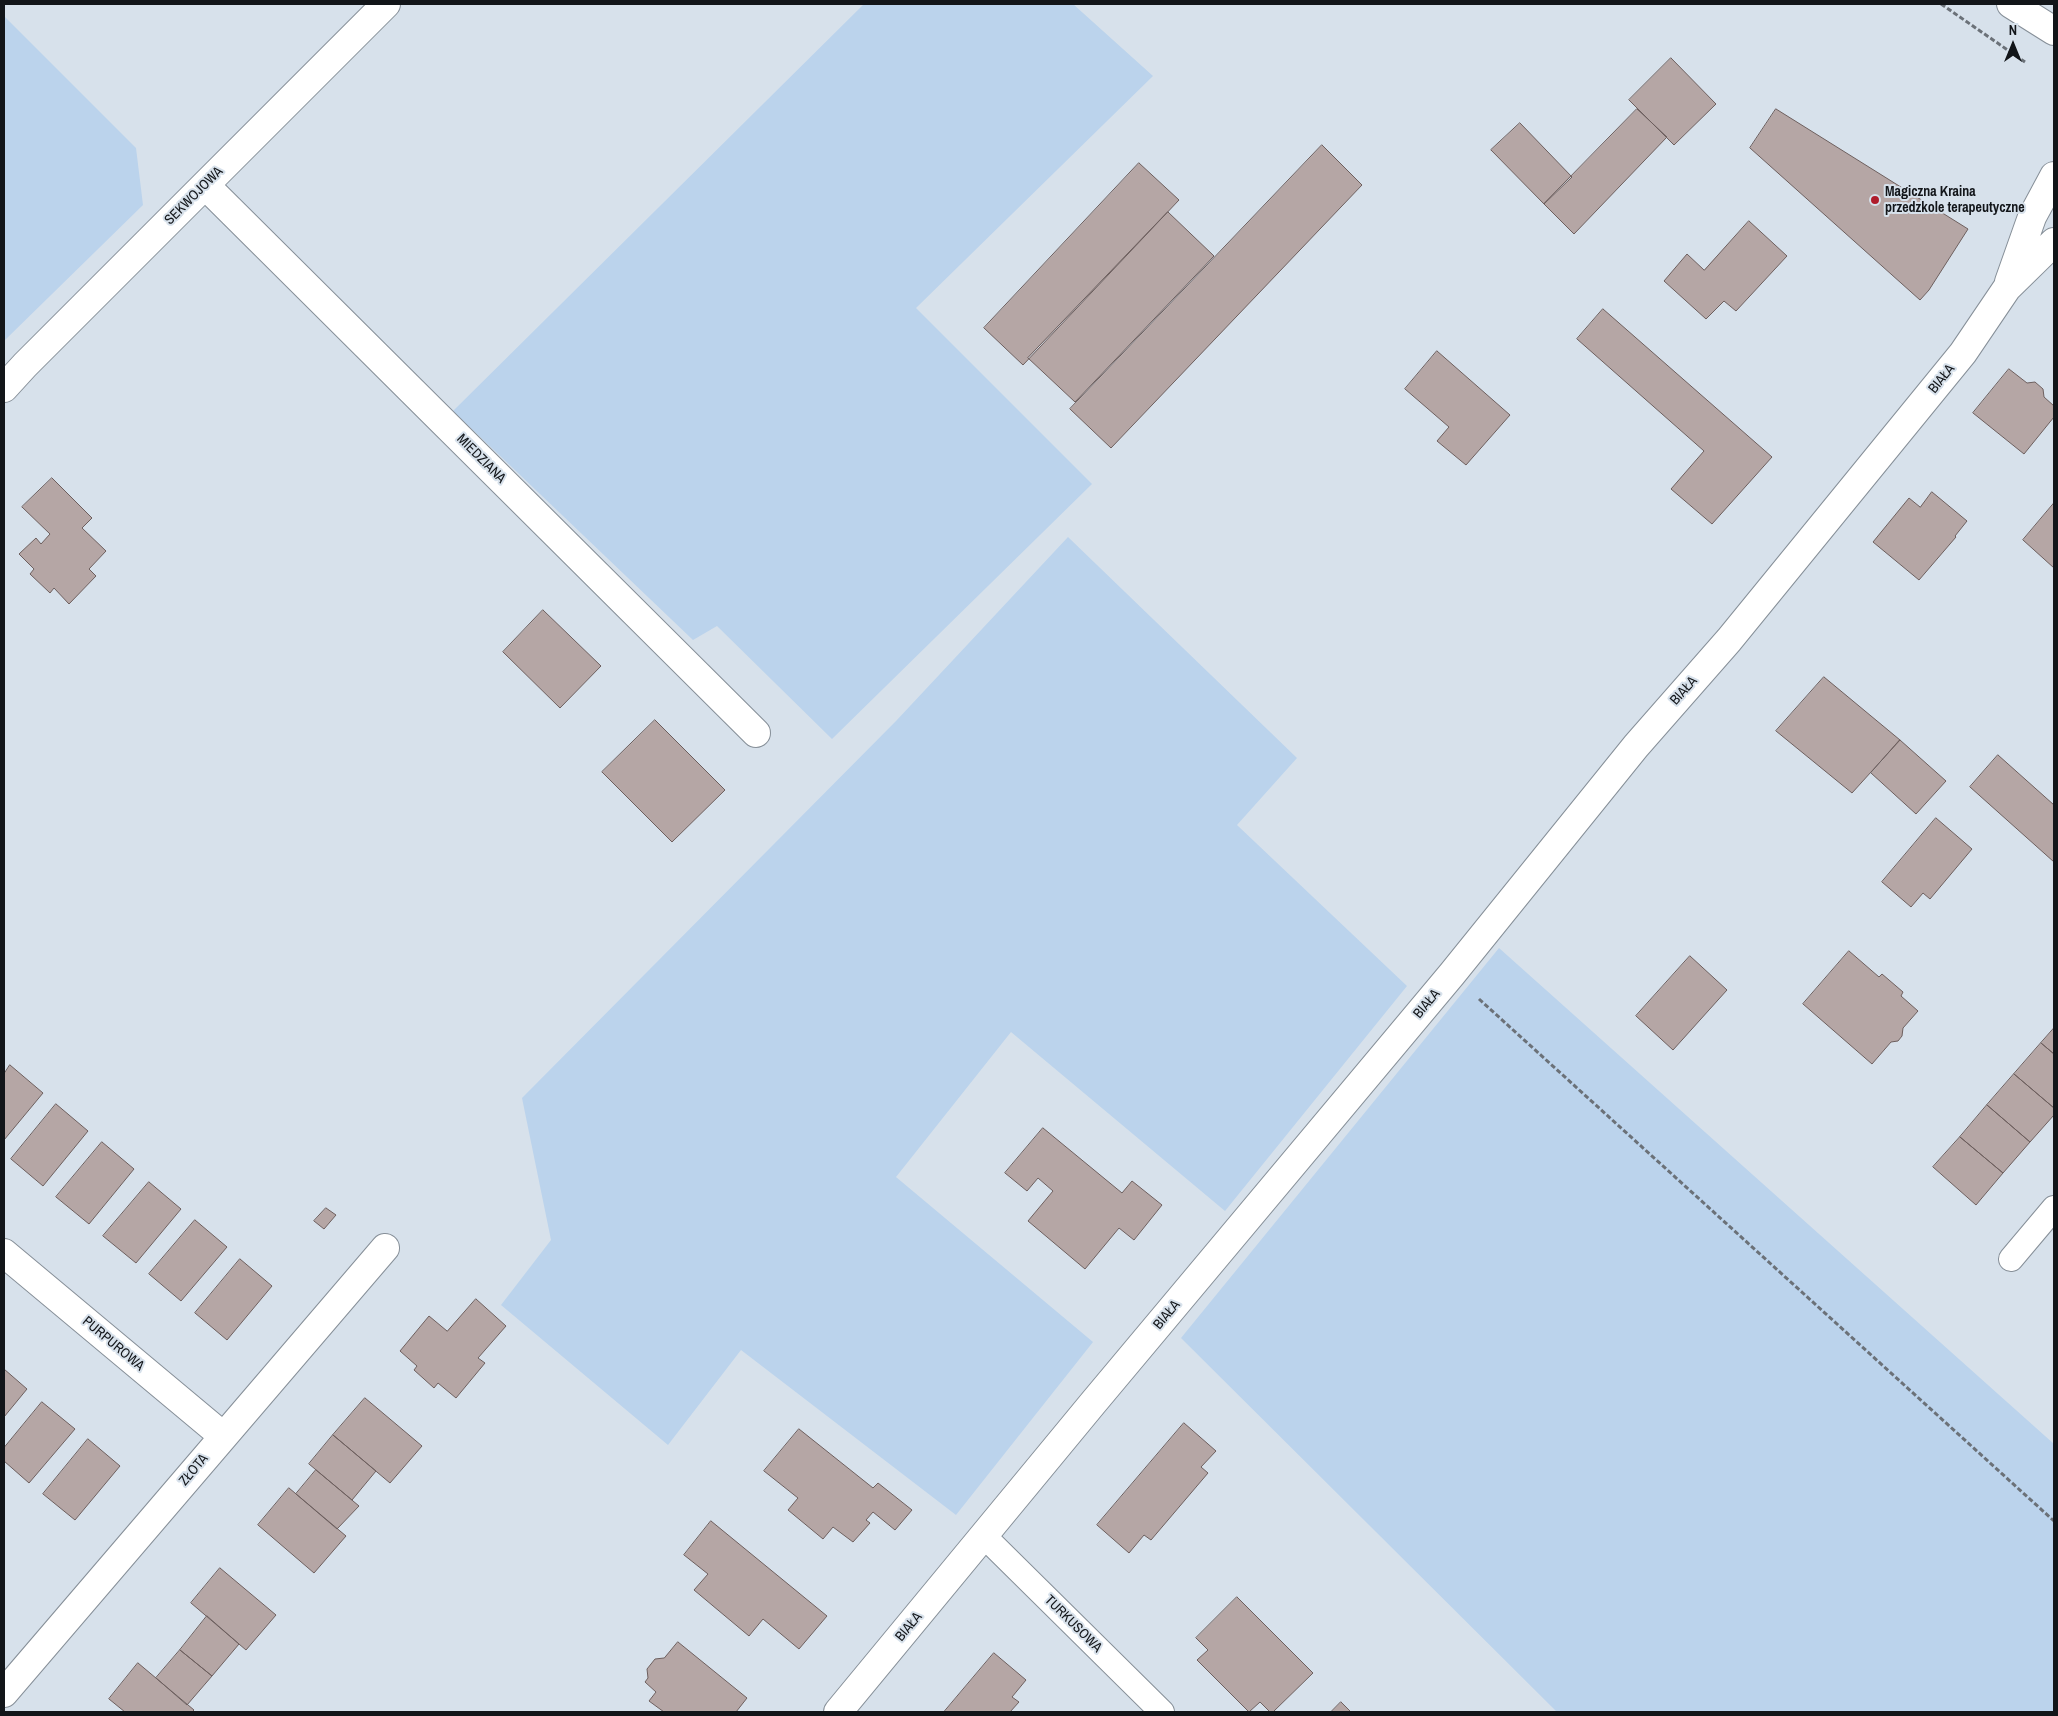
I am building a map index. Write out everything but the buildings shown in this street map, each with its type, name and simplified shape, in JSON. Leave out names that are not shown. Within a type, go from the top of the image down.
[{"type":"street","name":"SEKWOJOWA","points":[[4,388],[25,364],[386,4]]},
{"type":"street","points":[[2011,4],[2054,31]]},
{"type":"street","name":"BIAŁA","points":[[2007,288],[2032,217],[2054,176]]},
{"type":"street","name":"MIEDZIANA","points":[[205,185],[756,734]]},
{"type":"street","name":"BIAŁA","points":[[838,1712],[1452,974],[1636,746],[1729,640],[1957,361],[2007,288],[2054,242]]},
{"type":"street","name":"ZŁOTA","points":[[4,1693],[385,1248]]},
{"type":"street","name":"PURPUROWA","points":[[4,1253],[223,1436]]},
{"type":"lane","points":[[2010,1259],[2054,1208]]},
{"type":"lane","name":"TURKUSOWA","points":[[984,1536],[1162,1712]]},
{"type":"path","points":[[1941,4],[2025,62]]},
{"type":"path","points":[[1452,974],[2054,1521]]},
{"type":"shaded area","points":[[864,4],[1073,4],[1153,76],[916,308],[1092,484],[832,739],[717,626],[693,640],[453,411]]},
{"type":"shaded area","points":[[4,16],[136,148],[143,205],[4,341]]},
{"type":"shaded area","points":[[1068,537],[1297,758],[1237,825],[1407,986],[1225,1211],[1011,1032],[896,1177],[1093,1342],[956,1515],[741,1350],[668,1445],[501,1305],[551,1240],[522,1098],[896,721]]},
{"type":"shaded area","points":[[1499,948],[2054,1444],[2054,1712],[1557,1712],[1181,1338]]},
{"type":"place","name":"Magiczna Kraina przedzkole terapeutyczne","points":[[1875,200]]}]
